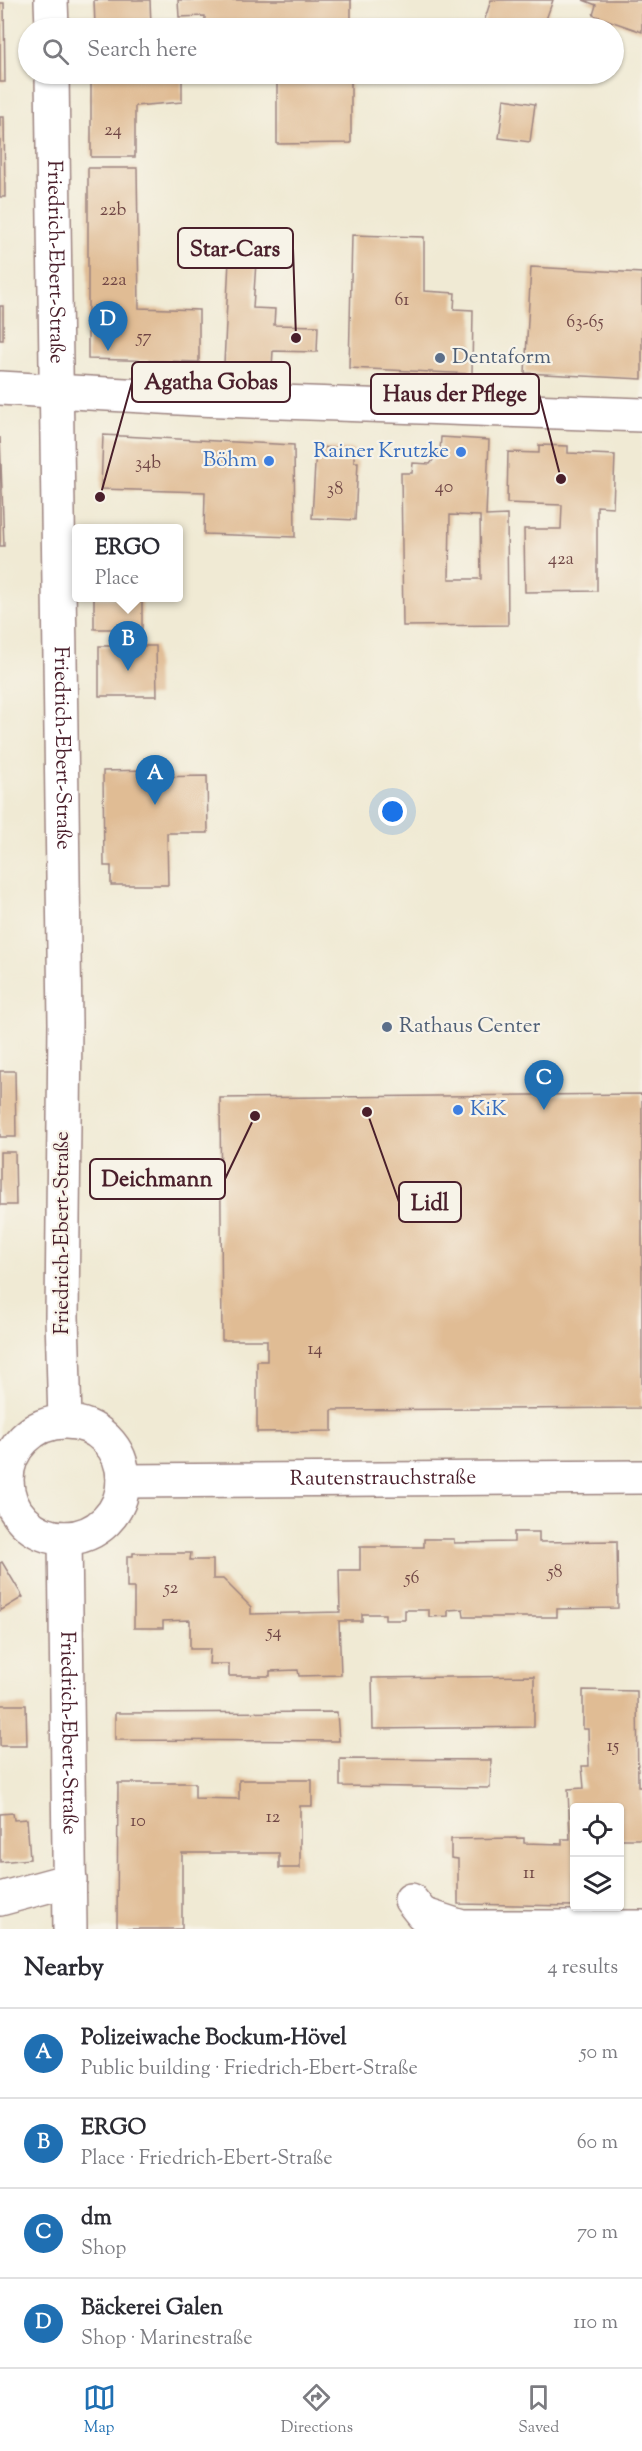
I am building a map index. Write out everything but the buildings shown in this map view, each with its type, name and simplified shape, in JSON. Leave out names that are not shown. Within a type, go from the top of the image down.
[{"type":"street","points":[[51,0],[52,18]]},
{"type":"street","name":"Friedrich-Ebert-Straße","points":[[52,84],[65,1023],[62,1305],[65,1421]]},
{"type":"street","points":[[0,388],[642,415]]},
{"type":"street","points":[[65,1421],[94,1429],[106,1439],[122,1466],[123,1481],[120,1498],[112,1514],[99,1526],[83,1535],[65,1538],[46,1534],[8,1515],[9,1462],[18,1446],[30,1433],[47,1425],[65,1421]]},
{"type":"street","name":"Rautenstrauchstraße","points":[[123,1481],[642,1477]]},
{"type":"street","name":"Friedrich-Ebert-Straße","points":[[65,1538],[70,1929]]},
{"type":"street","points":[[0,1899],[70,1880]]},
{"type":"street","points":[[411,1900],[422,1914],[462,1927],[642,1927]]},
{"type":"place","name":"Star-Cars","points":[[296,338]]},
{"type":"place","name":"Bäckerei Galen","points":[[108,351]]},
{"type":"place","name":"Dentaform","points":[[440,358]]},
{"type":"place","name":"Rainer Krutzke","points":[[461,452]]},
{"type":"place","name":"Böhm","points":[[269,461]]},
{"type":"place","name":"Haus der Pflege","points":[[561,479]]},
{"type":"place","name":"Agatha Gobas","points":[[100,497]]},
{"type":"place","name":"ERGO","points":[[128,671]]},
{"type":"place","name":"Polizeiwache Bockum-Hövel","points":[[155,805]]},
{"type":"place","name":"Rathaus Center","points":[[387,1027]]},
{"type":"place","name":"KiK","points":[[458,1110]]},
{"type":"place","name":"dm","points":[[544,1110]]},
{"type":"place","name":"Lidl","points":[[367,1112]]},
{"type":"place","name":"Deichmann","points":[[255,1116]]}]
